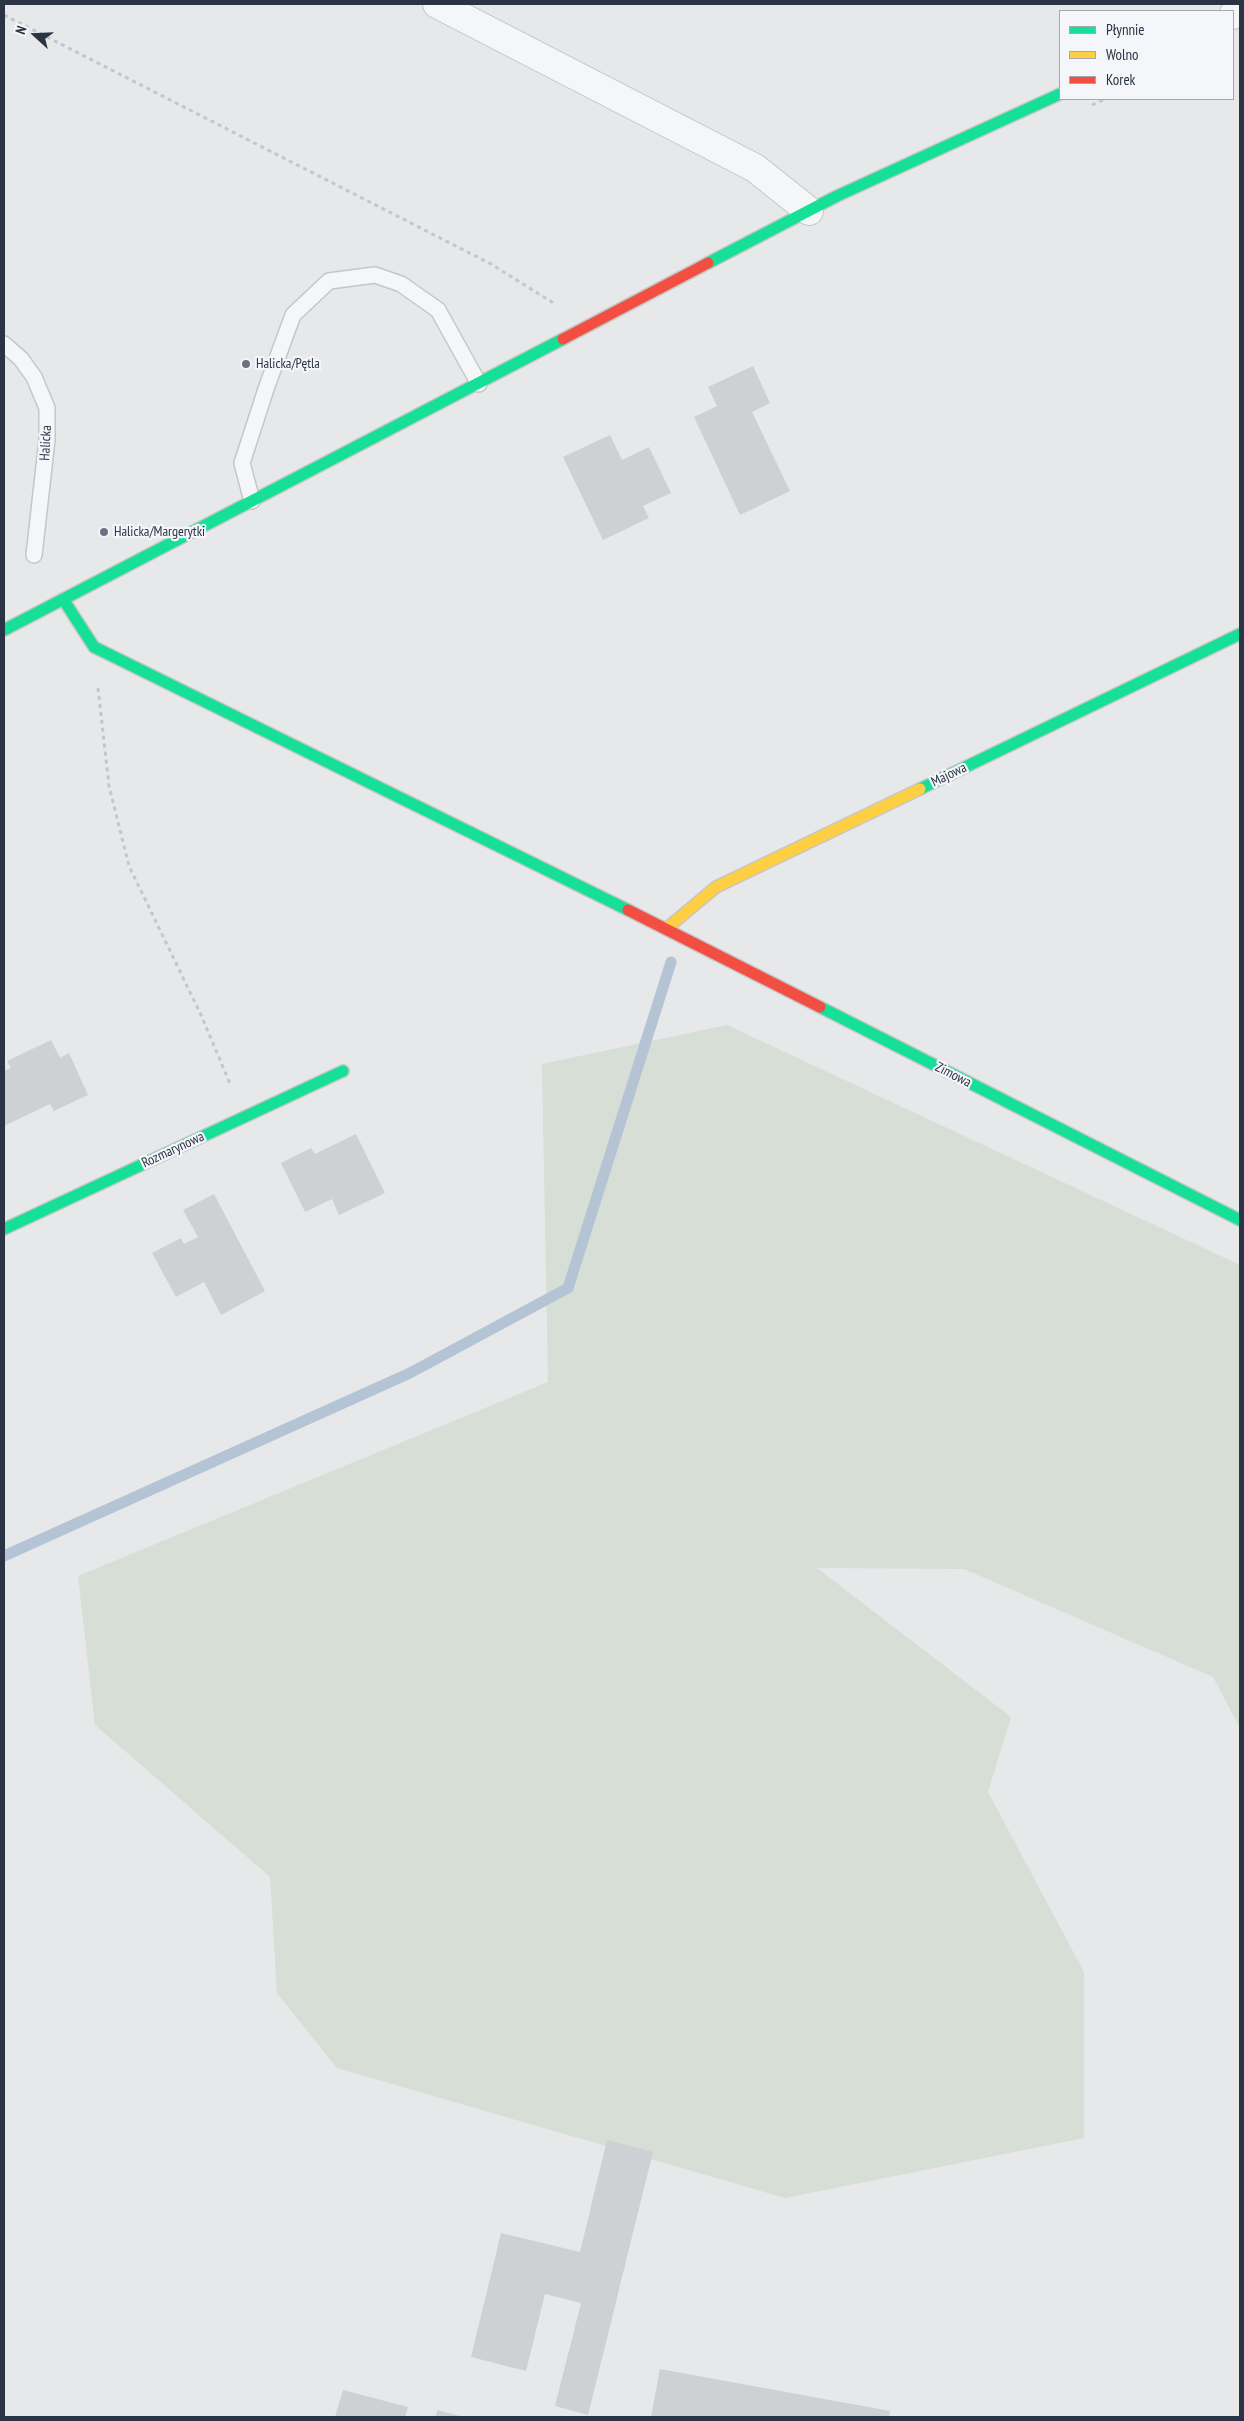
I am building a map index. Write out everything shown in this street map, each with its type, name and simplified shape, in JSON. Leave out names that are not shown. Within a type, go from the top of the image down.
[{"type":"street","points":[[437,4],[755,168],[809,211]]},
{"type":"street","points":[[4,630],[809,211],[1059,94]]},
{"type":"street","points":[[63,599],[94,647]]},
{"type":"street","name":"Majowa","points":[[666,930],[716,886],[1240,634]]},
{"type":"street","name":"Zimowa","points":[[94,647],[666,930],[1240,1220]]},
{"type":"street","name":"Rozmarynowa","points":[[4,1228],[343,1070]]},
{"type":"lane","points":[[252,501],[242,463],[267,386],[293,315],[329,281],[375,274],[400,284],[438,310],[479,384]]},
{"type":"lane","name":"Halicka","points":[[4,344],[21,359],[34,377],[47,408],[47,440],[34,555]]},
{"type":"path","points":[[4,15],[491,264],[559,307],[583,329]]},
{"type":"path","points":[[94,647],[109,786],[129,866],[201,1015],[244,1117]]},
{"type":"shaded area","points":[[727,1025],[1240,1265],[1240,1728],[1213,1677],[964,1569],[817,1568],[1011,1717],[988,1792],[1084,1972],[1084,2138],[785,2198],[337,2068],[277,1993],[270,1877],[95,1725],[78,1576],[548,1382],[542,1064]]},
{"type":"building","points":[[753,366],[770,403],[752,412],[790,491],[740,515],[694,417],[717,406],[708,387]]},
{"type":"building","points":[[610,435],[622,460],[649,447],[671,493],[643,506],[649,518],[603,540],[563,457]]},
{"type":"building","points":[[51,1040],[60,1058],[69,1053],[88,1095],[54,1111],[50,1104],[4,1126],[4,1071],[11,1068],[7,1061]]},
{"type":"building","points":[[356,1134],[385,1193],[339,1215],[332,1199],[305,1212],[281,1163],[311,1148],[315,1154]]},
{"type":"building","points":[[214,1194],[265,1291],[221,1315],[204,1282],[176,1297],[152,1253],[181,1238],[184,1244],[198,1237],[183,1210]]},
{"type":"building","points":[[607,2140],[653,2152],[588,2415],[555,2406],[581,2303],[545,2294],[526,2371],[471,2357],[501,2233],[580,2252]]},
{"type":"building","points":[[660,2369],[890,2411],[889,2417],[651,2417]]},
{"type":"building","points":[[343,2390],[408,2407],[405,2417],[335,2417]]},
{"type":"building","points":[[437,2410],[464,2417],[436,2417]]},
{"type":"waterway","points":[[4,1556],[410,1373],[568,1288],[671,962]]},
{"type":"traffic: fast","points":[[708,263],[837,196],[1059,94]]},
{"type":"traffic: fast","points":[[4,630],[563,339]]},
{"type":"traffic: fast","points":[[63,599],[94,647],[628,910]]},
{"type":"traffic: fast","points":[[920,789],[1240,634]]},
{"type":"traffic: fast","points":[[820,1007],[1240,1220]]},
{"type":"traffic: fast","points":[[4,1229],[343,1071]]},
{"type":"traffic: slow","points":[[666,929],[716,887],[920,789]]},
{"type":"traffic: jam","points":[[563,339],[708,263]]},
{"type":"traffic: jam","points":[[628,910],[820,1007]]},
{"type":"place","name":"Halicka/Pętla","points":[[246,364]]},
{"type":"place","name":"Halicka/Margerytki","points":[[104,532]]}]
